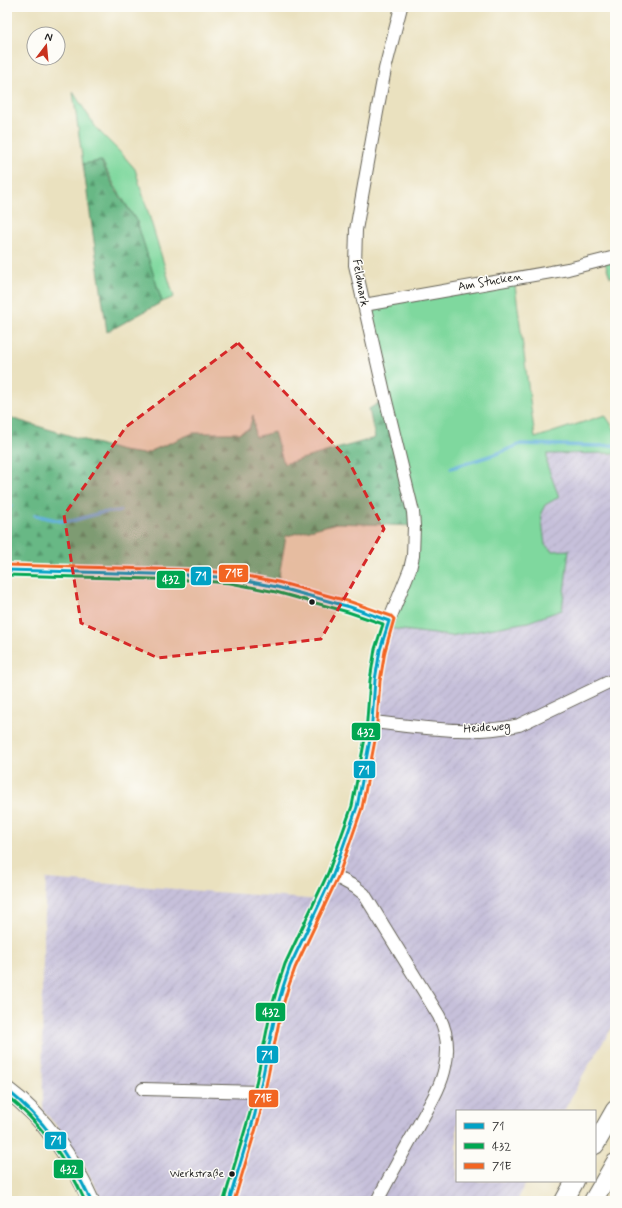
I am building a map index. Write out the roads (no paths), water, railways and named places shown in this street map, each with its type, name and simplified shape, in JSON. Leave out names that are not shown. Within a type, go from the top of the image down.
[{"type":"highway","points":[[596,1143],[615,1110]]},
{"type":"highway","points":[[594,1201],[615,1163]]},
{"type":"highway","points":[[564,1201],[574,1182]]},
{"type":"main road","points":[[7,1090],[38,1118],[58,1144],[80,1178],[91,1201]]},
{"type":"street","name":"Feldmark","points":[[229,1201],[255,1114],[276,1011],[283,987],[290,966],[333,875],[357,807],[368,756],[372,722],[374,680],[380,650],[413,556],[414,526],[411,504],[355,265],[356,230],[385,69],[401,7]]},
{"type":"street","name":"Am Stucken","points":[[364,305],[568,269],[615,257]]},
{"type":"street","points":[[7,570],[188,574],[231,578],[277,586],[350,607],[390,621]]},
{"type":"street","name":"Heideweg","points":[[372,722],[468,731],[504,729],[520,725],[615,680]]},
{"type":"street","points":[[333,875],[355,886],[364,894],[439,1016],[446,1037],[447,1055],[442,1079],[424,1115],[376,1201]]},
{"type":"street","points":[[143,1089],[260,1092]]},
{"type":"waterway","points":[[451,468],[496,454],[521,444],[615,446]]},
{"type":"waterway","points":[[7,504],[11,506]]},
{"type":"waterway","points":[[35,515],[60,521],[72,521],[100,513],[120,511]]},
{"type":"place","name":"Werkstraße","points":[[232,1174]]}]
